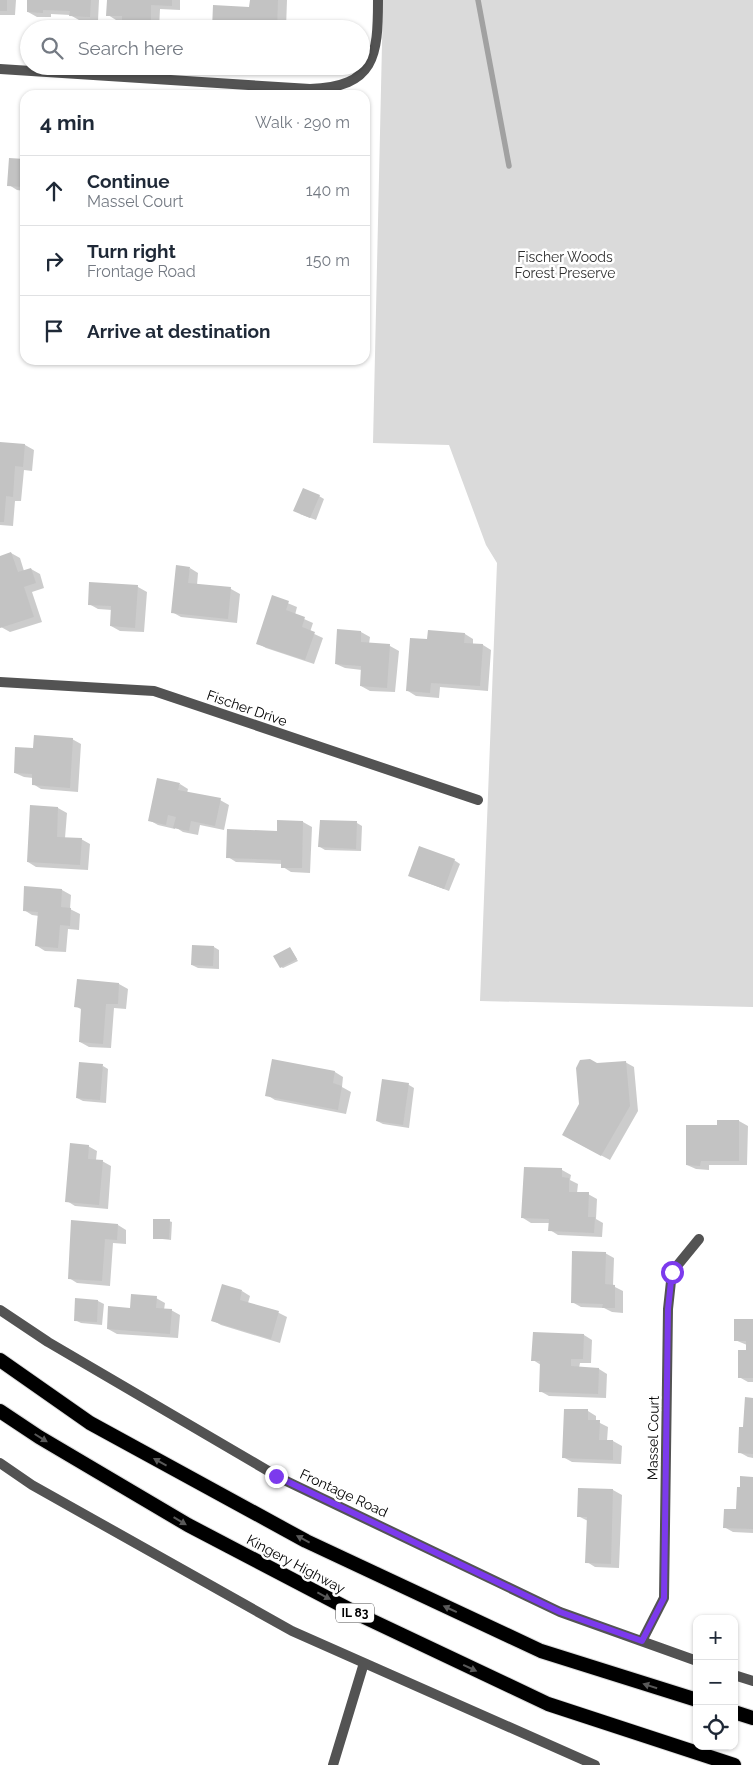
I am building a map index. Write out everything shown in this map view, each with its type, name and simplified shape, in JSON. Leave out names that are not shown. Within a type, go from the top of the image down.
[{"type":"highway","name":"Kingery Highway","points":[[0,1360],[90,1423],[306,1541],[541,1651],[693,1699]]},
{"type":"highway","name":"Kingery Highway","points":[[0,1411],[39,1437],[188,1525],[371,1620],[548,1704],[734,1765]]},
{"type":"highway","points":[[738,1713],[753,1718]]},
{"type":"street","points":[[370,63],[377,44],[378,0]]},
{"type":"street","points":[[0,68],[20,69]]},
{"type":"street","points":[[103,75],[331,89],[347,83],[359,75]]},
{"type":"street","name":"Fischer Drive","points":[[0,682],[154,691],[478,800]]},
{"type":"street","name":"Massel Court","points":[[642,1641],[664,1598],[668,1309],[672,1272],[699,1239]]},
{"type":"street","name":"Frontage Road","points":[[0,1310],[48,1342],[282,1479],[560,1612],[694,1660]]},
{"type":"street","points":[[0,1463],[32,1486],[292,1631],[595,1765]]},
{"type":"street","points":[[333,1765],[364,1663]]},
{"type":"street","points":[[738,1676],[753,1682]]},
{"type":"green space","name":"Fischer Woods Forest Preserve","points":[[383,0],[753,0],[753,1007],[480,1001],[497,563],[486,545],[449,445],[373,443]]},
{"type":"building","points":[[0,0],[7,0],[7,11],[0,11]]},
{"type":"building","points":[[27,0],[91,0],[90,17],[69,16],[70,11],[43,10],[43,13],[27,12]]},
{"type":"building","points":[[107,0],[172,0],[172,6],[151,5],[151,20],[122,20],[122,16],[106,16]]},
{"type":"building","points":[[250,0],[278,0],[277,20],[212,20],[213,5],[249,7]]},
{"type":"building","points":[[9,158],[20,159],[20,187],[7,186]]},
{"type":"building","points":[[0,442],[25,444],[23,467],[15,466],[13,497],[6,496],[4,522],[0,522]]},
{"type":"building","points":[[303,488],[320,495],[310,518],[293,511]]},
{"type":"building","points":[[11,552],[18,572],[31,568],[36,583],[24,587],[34,617],[0,628],[0,556]]},
{"type":"building","points":[[176,565],[190,567],[188,583],[231,587],[228,619],[171,613]]},
{"type":"building","points":[[89,582],[138,585],[135,628],[110,626],[111,606],[88,605]]},
{"type":"building","points":[[272,595],[289,601],[286,610],[305,617],[302,627],[315,632],[305,660],[256,644]]},
{"type":"building","points":[[337,629],[361,631],[361,642],[390,644],[387,688],[360,686],[361,666],[335,664]]},
{"type":"building","points":[[428,630],[465,633],[464,643],[483,644],[480,686],[431,683],[430,693],[406,691],[410,638],[427,639]]},
{"type":"building","points":[[34,735],[73,738],[70,788],[32,785],[32,774],[14,773],[15,747],[33,748]]},
{"type":"building","points":[[157,778],[180,783],[178,790],[221,798],[215,826],[191,821],[189,831],[173,828],[176,817],[168,815],[166,825],[148,821]]},
{"type":"building","points":[[30,805],[58,807],[57,837],[82,838],[80,865],[27,862]]},
{"type":"building","points":[[277,820],[303,821],[302,868],[281,868],[281,860],[226,858],[227,829],[277,831]]},
{"type":"building","points":[[320,820],[357,821],[356,849],[318,847]]},
{"type":"building","points":[[419,846],[455,859],[444,889],[408,876]]},
{"type":"building","points":[[24,886],[62,889],[61,907],[71,908],[70,926],[60,925],[58,948],[35,946],[38,912],[23,911]]},
{"type":"building","points":[[192,945],[214,946],[213,966],[191,965]]},
{"type":"building","points":[[290,947],[297,959],[280,968],[273,956]]},
{"type":"building","points":[[77,979],[119,983],[118,1004],[106,1004],[103,1044],[79,1042],[81,1008],[74,1007]]},
{"type":"building","points":[[272,1059],[335,1071],[333,1083],[342,1086],[338,1110],[265,1096]]},
{"type":"building","points":[[590,1059],[597,1063],[626,1061],[630,1106],[601,1156],[562,1135],[579,1104],[576,1068],[580,1060]]},
{"type":"building","points":[[79,1062],[103,1064],[100,1100],[76,1098]]},
{"type":"building","points":[[382,1079],[409,1083],[403,1125],[376,1121]]},
{"type":"building","points":[[717,1120],[739,1120],[739,1161],[701,1161],[700,1166],[686,1165],[686,1125],[717,1125]]},
{"type":"building","points":[[70,1143],[89,1145],[88,1159],[103,1160],[99,1205],[65,1202]]},
{"type":"building","points":[[524,1167],[562,1168],[562,1177],[569,1178],[569,1192],[589,1192],[588,1217],[595,1217],[594,1233],[548,1231],[549,1219],[521,1218]]},
{"type":"building","points":[[153,1219],[170,1219],[169,1239],[153,1239]]},
{"type":"building","points":[[71,1220],[118,1224],[117,1240],[105,1239],[102,1281],[68,1279]]},
{"type":"building","points":[[572,1251],[606,1252],[605,1284],[615,1285],[615,1308],[602,1308],[603,1304],[571,1303]]},
{"type":"building","points":[[222,1284],[242,1290],[240,1300],[279,1311],[271,1339],[211,1321]]},
{"type":"building","points":[[131,1294],[157,1296],[156,1308],[172,1309],[170,1334],[107,1329],[108,1306],[130,1308]]},
{"type":"building","points":[[75,1298],[98,1300],[97,1322],[74,1321]]},
{"type":"building","points":[[734,1319],[753,1319],[753,1378],[738,1378],[738,1350],[746,1350],[746,1341],[734,1341]]},
{"type":"building","points":[[533,1332],[584,1334],[583,1359],[571,1359],[571,1366],[599,1368],[598,1394],[539,1392],[540,1361],[531,1361]]},
{"type":"building","points":[[745,1397],[753,1398],[753,1454],[738,1453],[739,1427],[743,1427]]},
{"type":"building","points":[[564,1409],[588,1409],[588,1420],[600,1420],[599,1440],[613,1440],[613,1460],[562,1458]]},
{"type":"building","points":[[740,1476],[753,1477],[753,1529],[723,1528],[724,1509],[736,1509],[737,1487],[740,1487]]},
{"type":"building","points":[[578,1488],[613,1489],[611,1564],[585,1563],[587,1517],[577,1517]]},
{"type":"waterway","points":[[478,0],[509,166]]},
{"type":"route","points":[[276,1476],[560,1612],[642,1641],[664,1598],[668,1309],[672,1272]]}]
